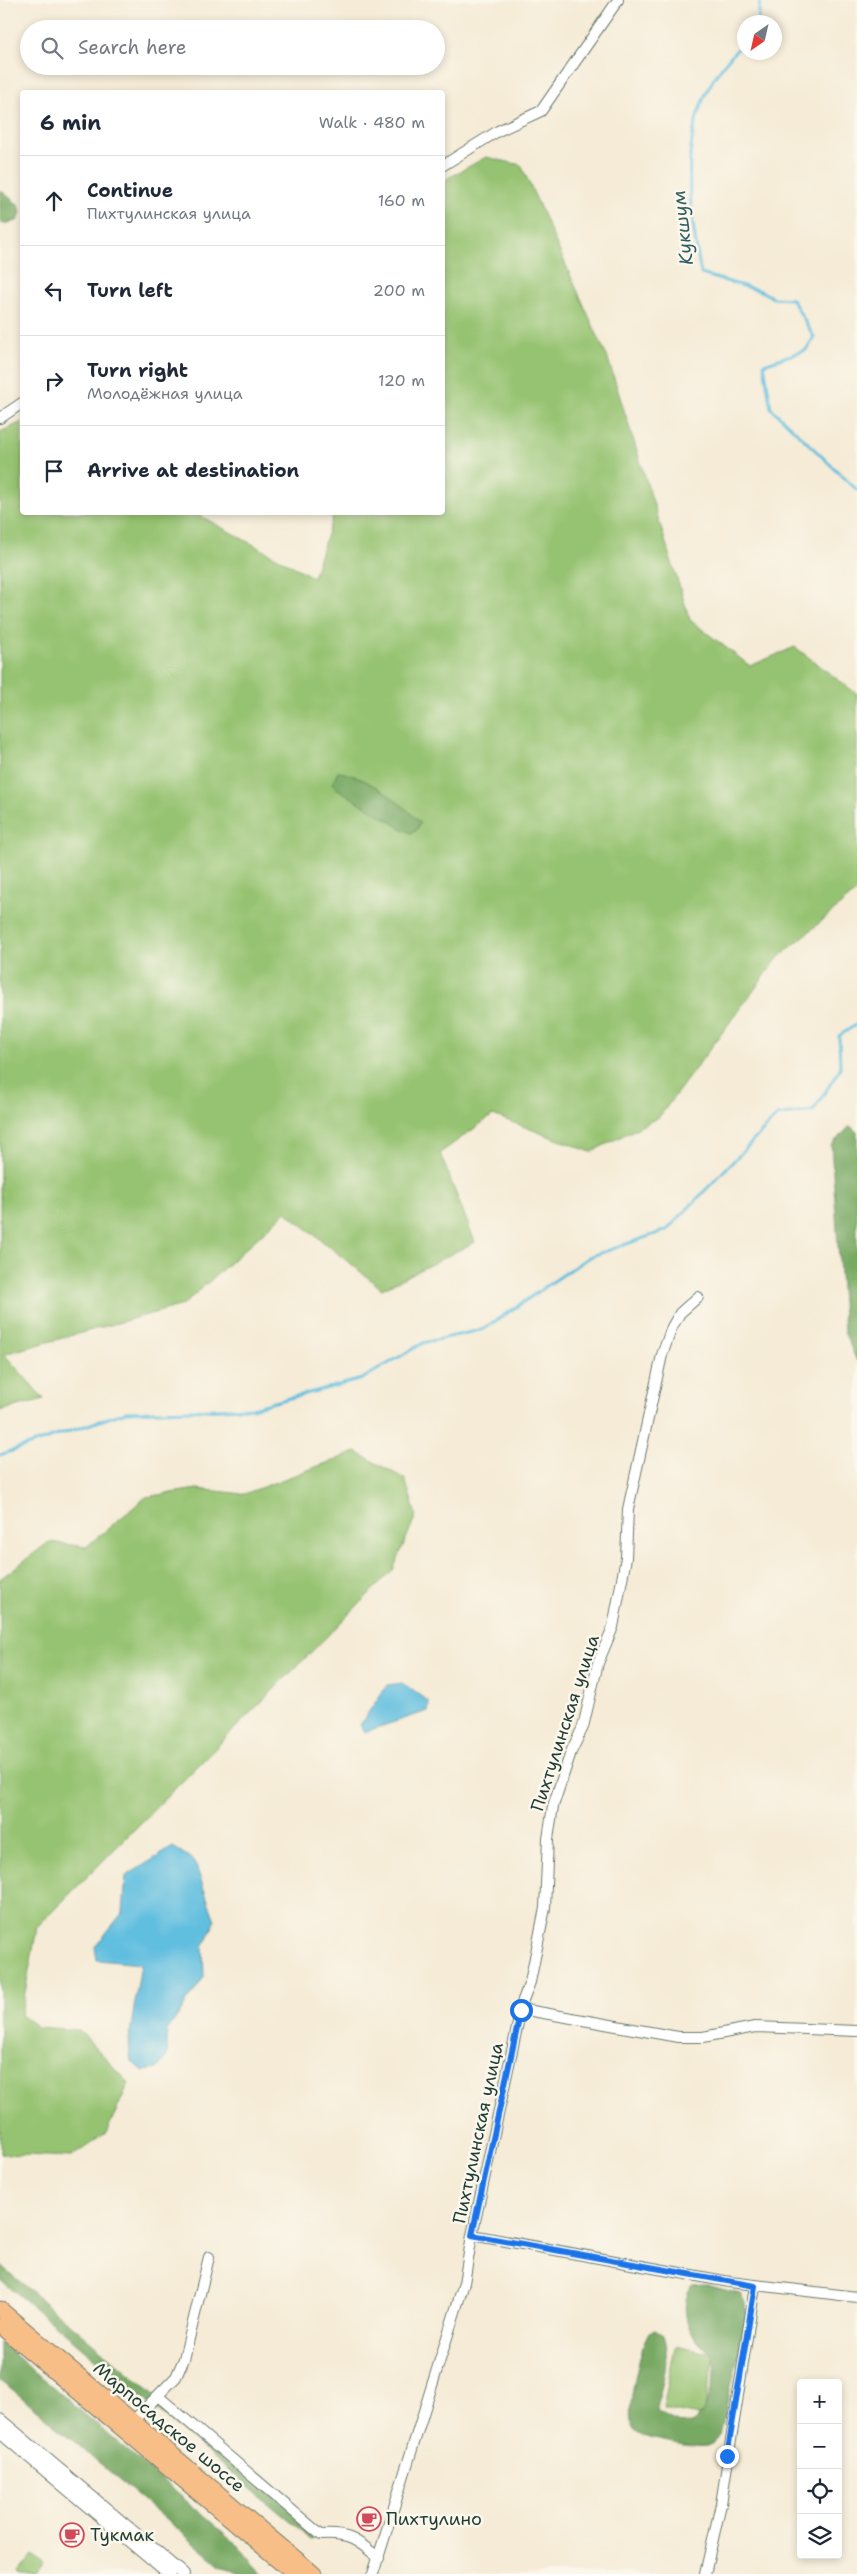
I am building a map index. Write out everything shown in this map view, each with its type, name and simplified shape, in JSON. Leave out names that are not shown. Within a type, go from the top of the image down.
[{"type":"main road","name":"Марпосадское шоссе","points":[[0,2309],[314,2574]]},
{"type":"main road","name":"Марпосадское шоссе","points":[[0,2326],[295,2574]]},
{"type":"street","points":[[445,164],[498,131],[541,110],[618,0]]},
{"type":"street","points":[[0,418],[20,404]]},
{"type":"street","name":"Пихтулинская улица","points":[[373,2574],[464,2283],[472,2235],[545,1908],[548,1839],[553,1806],[571,1752],[583,1727],[598,1663],[613,1627],[626,1558],[628,1509],[662,1355],[672,1327],[680,1313],[698,1297]]},
{"type":"street","points":[[521,2010],[678,2036],[703,2037],[755,2027],[857,2030]]},
{"type":"street","points":[[472,2235],[755,2286],[857,2297]]},
{"type":"street","points":[[133,2421],[176,2377],[184,2358],[209,2256]]},
{"type":"street","points":[[705,2574],[721,2504],[755,2286]]},
{"type":"street","points":[[158,2396],[321,2535],[341,2534],[357,2540],[379,2558]]},
{"type":"street","points":[[0,2420],[183,2574]]},
{"type":"street","points":[[0,2432],[169,2574]]},
{"type":"green space","points":[[486,157],[521,165],[608,359],[690,620],[750,666],[795,647],[857,694],[857,891],[778,958],[659,1117],[591,1152],[493,1115],[440,1153],[475,1242],[382,1289],[286,1212],[183,1305],[4,1354],[44,1399],[0,1411],[0,432],[20,423],[20,515],[199,515],[313,577],[333,515],[445,515],[445,180]]},
{"type":"green space","points":[[0,190],[19,205],[20,215],[17,221],[3,224],[0,222]]},
{"type":"green space","points":[[338,772],[359,778],[394,799],[420,823],[416,831],[411,833],[401,828],[336,788],[332,783]]},
{"type":"green space","points":[[850,1126],[857,1132],[857,1361],[844,1332],[831,1145]]},
{"type":"green space","points":[[356,1452],[405,1479],[416,1515],[393,1570],[37,1927],[21,2015],[38,2027],[79,2030],[129,2083],[106,2133],[71,2157],[0,2154],[0,1579],[49,1542],[86,1547],[146,1497],[197,1489],[244,1494]]},
{"type":"green space","points":[[0,2265],[321,2535],[311,2539],[0,2279]]},
{"type":"green space","points":[[704,2284],[740,2294],[745,2302],[747,2318],[720,2434],[713,2445],[701,2446],[682,2445],[645,2437],[635,2431],[631,2425],[630,2415],[636,2375],[644,2342],[649,2332],[655,2330],[663,2335],[666,2353],[665,2372],[656,2408],[657,2412],[678,2422],[690,2424],[701,2415],[709,2397],[714,2377],[714,2358],[693,2336],[687,2321],[685,2306],[686,2298],[692,2285]]},
{"type":"green space","points":[[0,2342],[245,2551],[261,2574],[241,2574],[219,2564],[0,2379]]},
{"type":"green space","points":[[675,2346],[715,2354],[703,2417],[663,2409]]},
{"type":"green space","points":[[33,2555],[44,2564],[36,2574],[22,2574],[19,2572]]},
{"type":"water","points":[[402,1683],[429,1702],[428,1711],[364,1732],[360,1725],[387,1685]]},
{"type":"water","points":[[173,1847],[194,1860],[215,1921],[203,1948],[204,1977],[167,2031],[167,2056],[157,2069],[144,2071],[131,2062],[129,2040],[141,1964],[97,1960],[95,1947],[123,1912],[126,1876]]},
{"type":"waterway","name":"Кукшум","points":[[759,15],[760,0]]},
{"type":"waterway","name":"Кукшум","points":[[737,50],[721,67],[706,93],[696,121],[691,150],[692,211],[701,274],[761,291],[773,298],[792,299],[814,337],[806,350],[764,364],[771,408],[857,490]]},
{"type":"waterway","points":[[0,1455],[126,1412],[252,1408],[362,1379],[423,1343],[484,1329],[589,1257],[667,1230],[777,1116],[813,1111],[840,1069],[839,1036],[857,1024]]},
{"type":"place","name":"Пихтулино","points":[[369,2519]]},
{"type":"place","name":"Тукмак","points":[[72,2535]]},
{"type":"route","points":[[521,2010],[472,2235],[755,2286],[727,2456]]}]
